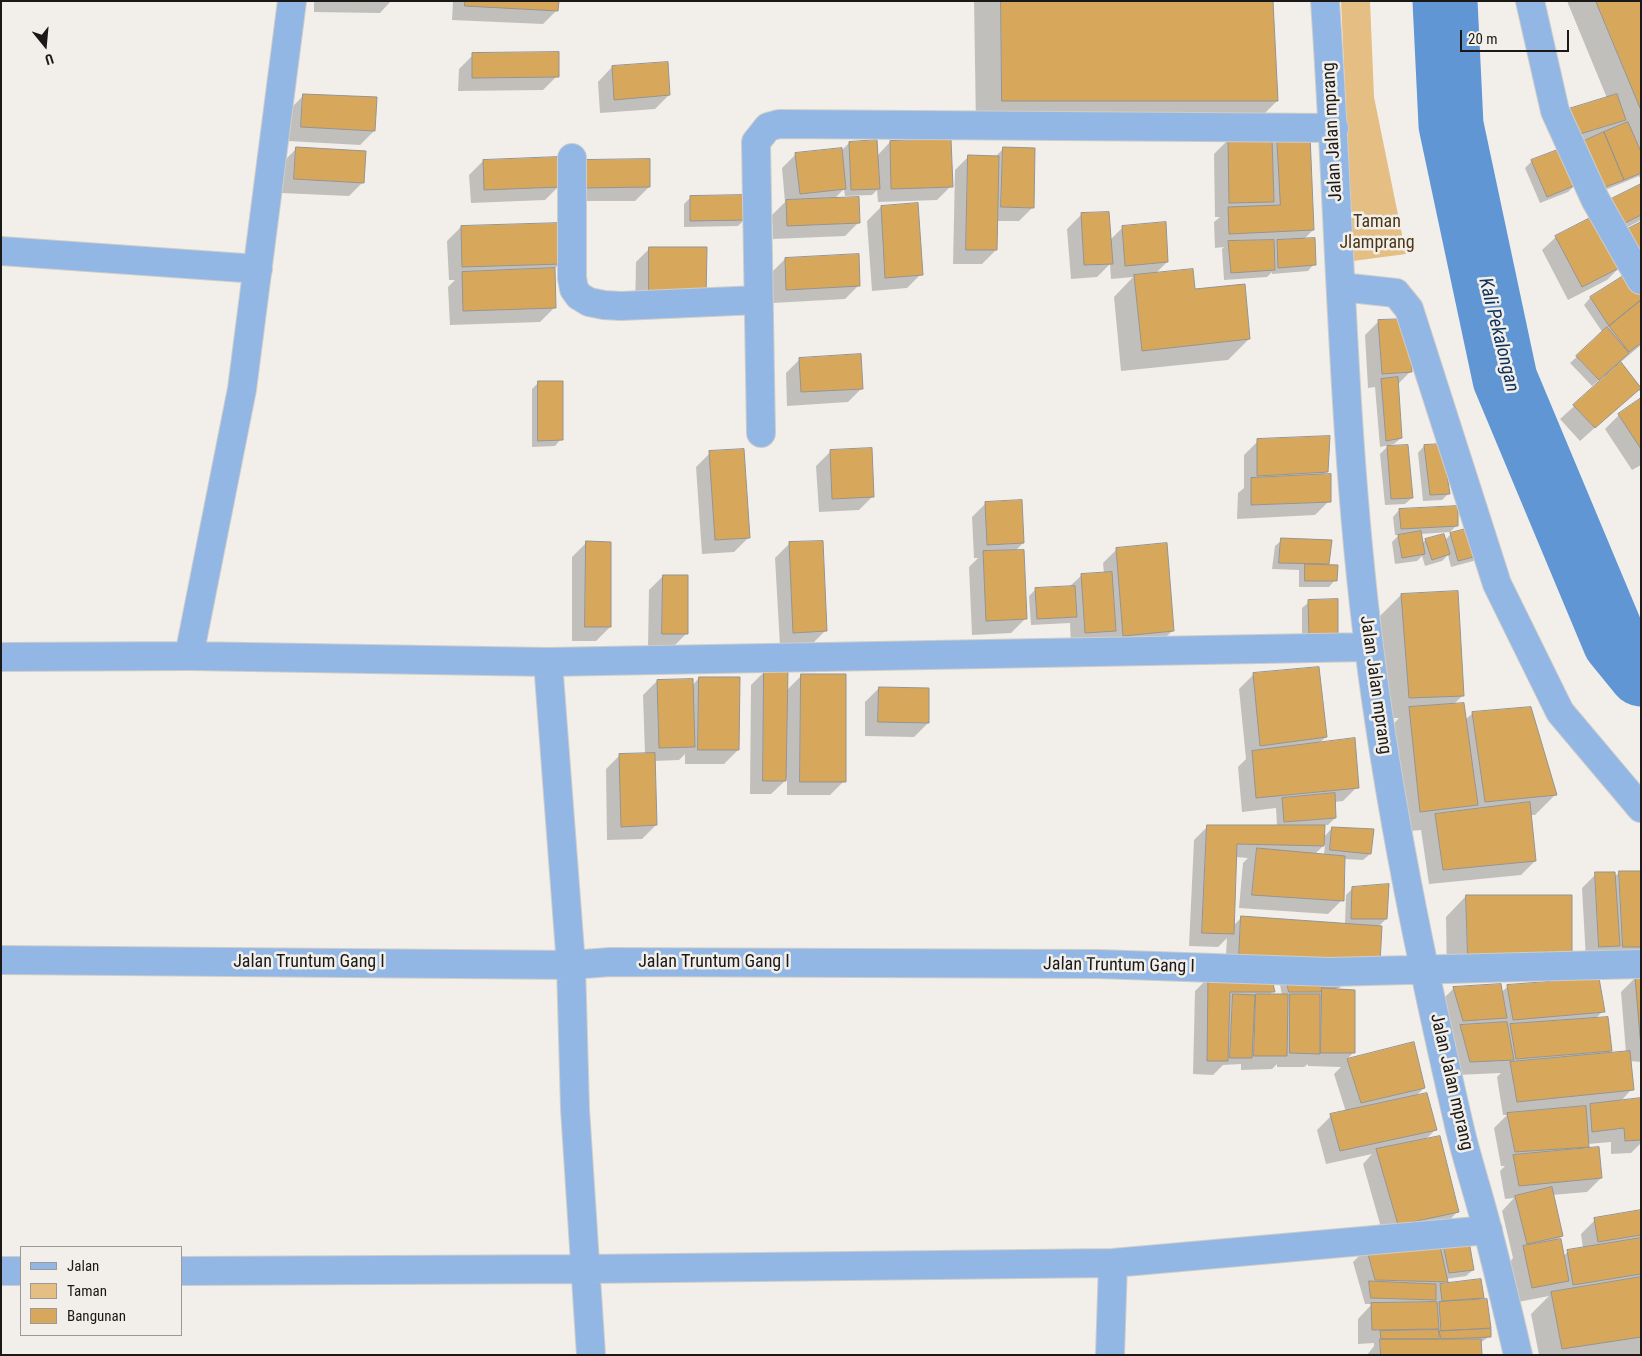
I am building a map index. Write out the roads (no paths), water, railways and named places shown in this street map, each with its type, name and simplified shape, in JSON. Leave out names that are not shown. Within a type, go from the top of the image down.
[{"type":"street","points":[[189,656],[242,389],[292,1]]},
{"type":"street","name":"Jalan Jalan mprang","points":[[1325,1],[1334,128],[1353,498],[1369,648],[1390,792],[1426,971],[1459,1124],[1488,1230],[1518,1355]]},
{"type":"street","points":[[1530,1],[1555,111],[1595,199],[1641,280]]},
{"type":"street","points":[[761,433],[756,142],[760,134],[774,126],[1334,128]]},
{"type":"street","points":[[572,158],[572,278],[574,289],[579,296],[589,302],[621,306],[758,300]]},
{"type":"street","points":[[1,251],[258,270]]},
{"type":"street","points":[[1341,287],[1396,293],[1409,309],[1497,584],[1560,712],[1641,808]]},
{"type":"street","points":[[1,657],[189,656],[548,662],[1369,648]]},
{"type":"street","points":[[548,662],[571,965],[575,1109],[591,1355]]},
{"type":"street","name":"Jalan Truntum Gang I","points":[[1,960],[571,965],[610,962],[1098,964],[1330,972],[1641,964]]},
{"type":"street","points":[[182,1271],[585,1270],[1114,1263],[1488,1230]]},
{"type":"street","points":[[1110,1355],[1114,1263]]},
{"type":"street","points":[[1,1271],[20,1271]]},
{"type":"waterway","name":"Kali Pekalongan","points":[[1445,1],[1451,125],[1505,379],[1615,642],[1641,674]]},
{"type":"park label","name":"Taman Jlamprang","points":[[1377,232]]}]
